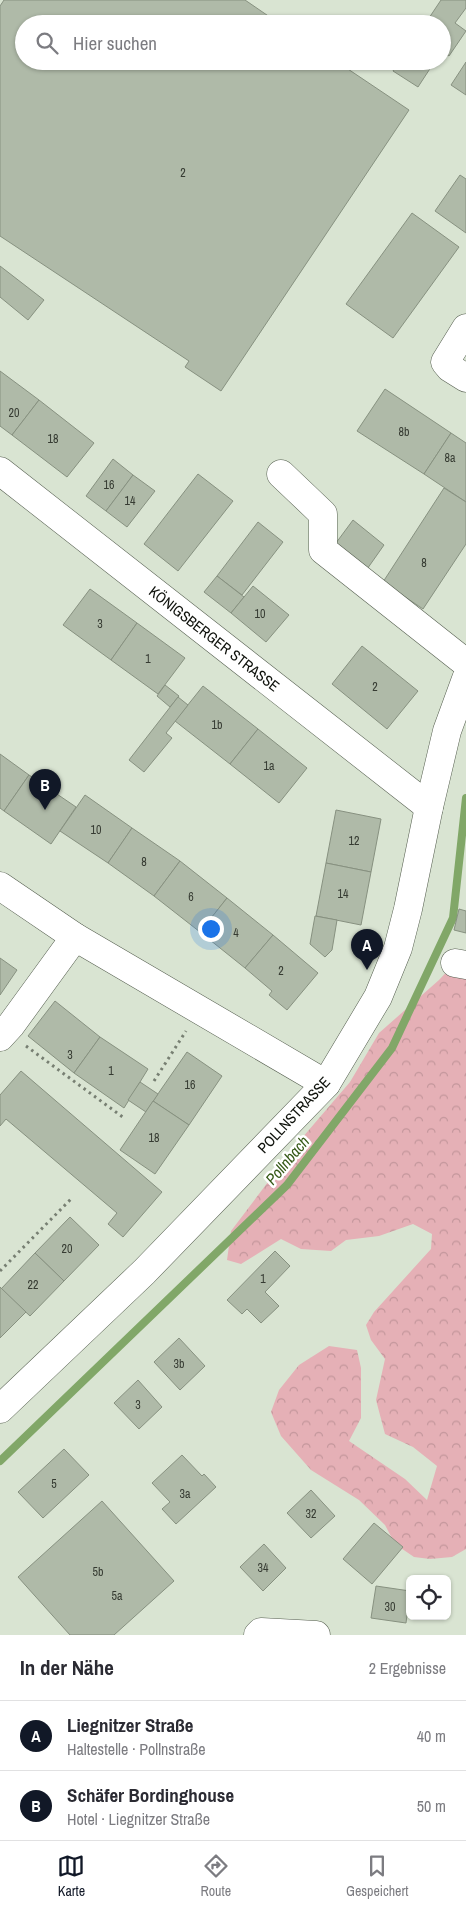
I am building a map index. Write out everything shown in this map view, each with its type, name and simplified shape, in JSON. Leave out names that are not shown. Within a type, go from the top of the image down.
[{"type":"street","points":[[466,328],[445,362],[450,368],[466,378]]},
{"type":"street","name":"KÖNIGSBERGER STRASSE","points":[[0,471],[429,807]]},
{"type":"street","points":[[281,474],[323,514],[324,550],[466,663]]},
{"type":"street","name":"POLLNSTRASSE","points":[[0,1409],[144,1272],[326,1084],[378,997],[398,948],[447,730],[466,679]]},
{"type":"street","points":[[0,886],[75,936],[326,1084]]},
{"type":"street","points":[[3,1034],[75,936]]},
{"type":"street","points":[[258,1635],[261,1632],[316,1635]]},
{"type":"path","points":[[154,1081],[188,1027]]},
{"type":"path","points":[[3,1034],[124,1118]]},
{"type":"path","points":[[0,1272],[71,1199]]},
{"type":"green space","points":[[455,963],[466,966],[466,1549],[452,1557],[430,1559],[414,1557],[395,1544],[385,1525],[359,1500],[311,1470],[281,1436],[271,1412],[279,1390],[299,1365],[329,1346],[357,1350],[361,1368],[361,1418],[349,1441],[405,1479],[427,1500],[437,1466],[413,1447],[385,1434],[376,1400],[385,1359],[371,1340],[366,1325],[374,1312],[431,1249],[432,1234],[413,1224],[379,1236],[346,1240],[331,1251],[301,1249],[281,1239],[241,1264],[227,1260],[231,1231],[296,1145],[350,1082],[379,1033],[439,980]]},
{"type":"building","points":[[4,0],[245,0],[267,15],[15,15],[15,70],[349,70],[409,110],[221,391],[185,367],[189,361],[0,236],[0,6]]},
{"type":"building","points":[[441,0],[466,0],[466,8],[455,23],[466,31],[451,53],[451,15],[431,15]]},
{"type":"building","points":[[466,62],[466,95],[451,85]]},
{"type":"building","points":[[394,70],[429,70],[418,87]]},
{"type":"building","points":[[460,175],[466,179],[466,233],[435,211]]},
{"type":"building","points":[[412,213],[459,247],[393,338],[346,304]]},
{"type":"building","points":[[0,266],[44,300],[28,320],[0,297]]},
{"type":"building","points":[[0,371],[39,400],[12,435],[0,426]]},
{"type":"building","points":[[385,389],[451,433],[424,474],[357,431]]},
{"type":"building","points":[[39,400],[94,443],[67,477],[12,435]]},
{"type":"building","points":[[451,433],[466,443],[466,502],[424,474]]},
{"type":"building","points":[[113,459],[133,475],[106,511],[86,496]]},
{"type":"building","points":[[198,474],[233,501],[178,571],[144,544]]},
{"type":"building","points":[[133,475],[155,491],[127,527],[106,511]]},
{"type":"building","points":[[444,488],[466,502],[466,544],[423,609],[383,582]]},
{"type":"building","points":[[353,520],[384,545],[365,572],[333,547]]},
{"type":"building","points":[[258,522],[283,542],[242,595],[217,576]]},
{"type":"building","points":[[217,576],[244,597],[231,613],[204,592]]},
{"type":"building","points":[[253,586],[289,615],[266,642],[231,613]]},
{"type":"building","points":[[90,589],[137,623],[111,660],[63,625]]},
{"type":"building","points":[[137,623],[185,658],[158,694],[111,660]]},
{"type":"building","points":[[362,646],[418,691],[387,729],[332,684]]},
{"type":"building","points":[[165,685],[179,696],[170,707],[157,696]]},
{"type":"building","points":[[203,686],[258,729],[230,764],[175,721]]},
{"type":"building","points":[[178,697],[188,705],[166,733],[172,738],[144,772],[129,760]]},
{"type":"building","points":[[258,729],[307,768],[279,803],[230,764]]},
{"type":"building","points":[[0,754],[29,775],[4,811],[0,808]]},
{"type":"building","points":[[29,775],[76,807],[51,844],[4,811]]},
{"type":"building","points":[[85,795],[132,828],[108,863],[60,831]]},
{"type":"building","points":[[336,810],[381,819],[371,872],[326,863]]},
{"type":"building","points":[[132,828],[180,861],[154,896],[108,863]]},
{"type":"building","points":[[180,861],[227,898],[200,932],[154,896]]},
{"type":"building","points":[[326,863],[371,872],[361,925],[316,916]]},
{"type":"building","points":[[227,898],[273,935],[245,968],[200,932]]},
{"type":"building","points":[[459,909],[466,911],[466,933],[454,930]]},
{"type":"building","points":[[315,916],[337,920],[332,950],[325,957],[310,944]]},
{"type":"building","points":[[273,935],[318,973],[287,1010],[269,995],[272,991],[245,968]]},
{"type":"building","points":[[0,958],[17,970],[0,995]]},
{"type":"building","points":[[55,1001],[100,1037],[74,1073],[28,1036]]},
{"type":"building","points":[[100,1037],[148,1069],[124,1108],[74,1073]]},
{"type":"building","points":[[187,1052],[222,1076],[189,1125],[153,1101]]},
{"type":"building","points":[[21,1071],[162,1192],[123,1237],[108,1224],[117,1213],[6,1119],[0,1126],[0,1095]]},
{"type":"building","points":[[140,1082],[158,1094],[146,1112],[128,1100]]},
{"type":"building","points":[[153,1101],[189,1125],[155,1174],[120,1150]]},
{"type":"building","points":[[70,1217],[99,1245],[64,1281],[35,1253]]},
{"type":"building","points":[[275,1251],[290,1266],[265,1292],[279,1306],[261,1323],[247,1309],[242,1314],[227,1300]]},
{"type":"building","points":[[35,1253],[64,1281],[30,1316],[1,1289]]},
{"type":"building","points":[[0,1287],[26,1312],[0,1338]]},
{"type":"building","points":[[179,1338],[205,1366],[180,1390],[154,1362]]},
{"type":"building","points":[[138,1380],[162,1407],[139,1429],[114,1403]]},
{"type":"building","points":[[64,1449],[89,1475],[43,1518],[18,1492]]},
{"type":"building","points":[[182,1455],[202,1476],[204,1474],[216,1487],[176,1524],[162,1509],[170,1502],[152,1483]]},
{"type":"building","points":[[311,1490],[335,1516],[311,1538],[287,1513]]},
{"type":"building","points":[[102,1501],[174,1581],[114,1635],[70,1635],[18,1577]]},
{"type":"building","points":[[374,1523],[403,1547],[372,1584],[343,1559]]},
{"type":"building","points":[[264,1544],[286,1568],[263,1591],[240,1567]]},
{"type":"building","points":[[376,1586],[406,1590],[406,1623],[371,1618]]},
{"type":"waterway","name":"Pollnbach","points":[[0,1461],[287,1185],[392,1048],[453,918],[466,798]]},
{"type":"place","name":"Schäfer Bordinghouse","points":[[45,810]]},
{"type":"place","name":"Liegnitzer Straße","points":[[367,970]]}]
